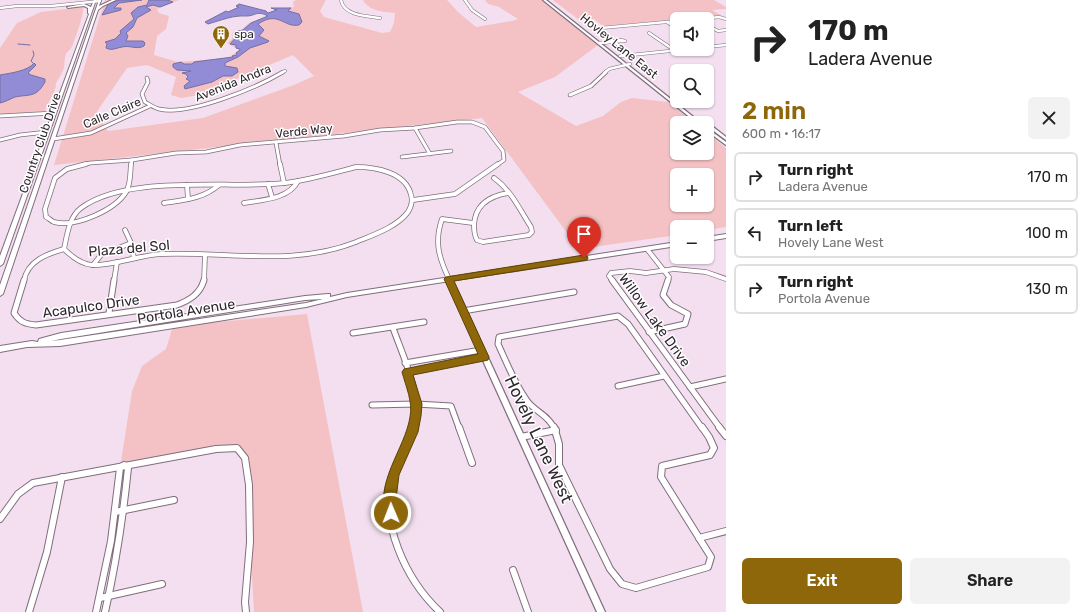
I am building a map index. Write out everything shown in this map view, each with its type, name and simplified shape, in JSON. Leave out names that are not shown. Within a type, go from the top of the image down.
[{"type":"main road","points":[[95,16],[101,6],[115,0]]},
{"type":"main road","name":"Country Club Drive","points":[[0,264],[94,1]]},
{"type":"main road","name":"Country Club Drive","points":[[0,294],[55,138],[57,126],[100,1]]},
{"type":"main road","points":[[68,6],[88,6],[90,15]]},
{"type":"main road","points":[[54,113],[58,114],[57,126]]},
{"type":"main road","points":[[45,139],[55,138]]},
{"type":"main road","points":[[714,238],[726,236]]},
{"type":"main road","name":"Portola Avenue","points":[[28,344],[60,343],[306,305],[347,295],[670,245]]},
{"type":"main road","name":"Portola Avenue","points":[[0,349],[61,336],[305,298],[347,295]]},
{"type":"main road","points":[[173,325],[176,322],[209,316],[216,312]]},
{"type":"street","points":[[341,0],[342,5],[351,13],[380,18]]},
{"type":"street","points":[[465,0],[472,10],[486,19]]},
{"type":"street","points":[[0,9],[48,9],[94,1]]},
{"type":"street","points":[[0,9],[17,6],[51,6],[100,1]]},
{"type":"street","name":"Hovley Lane East","points":[[547,1],[559,8],[604,43],[691,116]]},
{"type":"street","name":"Hovley Lane East","points":[[547,1],[599,43],[670,96]]},
{"type":"street","points":[[714,18],[726,19]]},
{"type":"street","points":[[666,22],[670,25]]},
{"type":"street","points":[[631,54],[599,29],[670,22]]},
{"type":"street","points":[[714,29],[718,31],[726,30]]},
{"type":"street","points":[[649,33],[670,47]]},
{"type":"street","points":[[599,43],[614,42]]},
{"type":"street","points":[[714,46],[726,45]]},
{"type":"street","points":[[620,56],[670,50]]},
{"type":"street","points":[[570,95],[591,86],[609,68],[629,65]]},
{"type":"street","name":"Avenida Andra","points":[[149,106],[160,110],[176,111],[197,108],[285,71]]},
{"type":"street","points":[[147,78],[148,82],[142,96],[143,100],[149,106]]},
{"type":"street","name":"Calle Claire","points":[[55,138],[91,133],[149,106]]},
{"type":"street","name":"Hovley Lane East","points":[[686,108],[696,116]]},
{"type":"street","points":[[0,116],[54,113]]},
{"type":"street","name":"Verde Way","points":[[71,222],[54,222],[44,214],[45,209],[52,193],[53,182],[58,175],[67,169],[85,164],[132,160],[164,154],[206,152],[240,146],[276,144],[301,139],[344,136],[380,130],[415,128],[457,122],[472,122],[485,127],[503,151],[504,160],[455,194],[413,200]]},
{"type":"street","points":[[415,128],[430,154]]},
{"type":"street","name":"Hovley Lane East","points":[[714,130],[726,139]]},
{"type":"street","points":[[0,140],[20,135],[47,132]]},
{"type":"street","points":[[714,134],[726,144]]},
{"type":"street","points":[[276,144],[284,183]]},
{"type":"street","points":[[402,157],[450,152]]},
{"type":"street","points":[[71,222],[97,215],[113,207],[122,198],[127,191],[132,160]]},
{"type":"street","points":[[64,249],[71,222],[80,208],[88,202],[108,195],[127,191],[187,185],[284,183],[356,167],[373,167],[390,172],[403,180],[410,190],[413,200]]},
{"type":"street","points":[[494,178],[500,181],[531,227],[532,232],[529,235],[483,242],[477,240],[474,236],[474,215],[480,206],[496,195],[508,193]]},
{"type":"street","points":[[244,203],[289,192],[297,185],[298,181]]},
{"type":"street","points":[[268,184],[272,197]]},
{"type":"street","points":[[187,185],[188,199]]},
{"type":"street","points":[[164,203],[205,195],[219,185]]},
{"type":"street","name":"Plaza del Sol","points":[[64,249],[70,256],[82,263],[93,265],[160,254],[274,256],[304,255],[362,240],[397,222],[410,209],[413,200]]},
{"type":"street","points":[[449,279],[437,254],[436,241],[438,228],[442,219],[474,224]]},
{"type":"street","points":[[125,230],[131,243],[134,258]]},
{"type":"street","points":[[93,265],[101,255],[131,243]]},
{"type":"street","points":[[646,248],[670,277],[663,295],[670,306],[688,314],[685,324],[681,326],[649,332]]},
{"type":"street","name":"Acapulco Drive","points":[[64,249],[48,254],[34,262],[26,273],[24,284],[15,304],[14,313],[18,319],[25,324],[36,325],[109,313],[172,306],[186,302],[199,293],[204,284],[205,255]]},
{"type":"street","points":[[109,313],[117,262]]},
{"type":"street","name":"Willow Lake Drive","points":[[726,279],[706,272],[674,269],[646,273],[630,271],[617,272],[611,273],[609,276],[726,436]]},
{"type":"street","name":"Hovely Lane West","points":[[449,279],[601,612]]},
{"type":"street","points":[[463,311],[574,292]]},
{"type":"street","points":[[618,316],[628,324],[709,437],[714,448],[710,454],[662,466],[661,477],[710,557],[708,567],[636,588],[622,584],[610,569],[559,465],[560,447],[556,430],[545,414],[531,406],[521,390],[498,344],[499,337],[618,316]]},
{"type":"street","points":[[353,333],[424,322]]},
{"type":"street","points":[[393,328],[405,363],[416,404],[413,432],[393,474],[390,499],[392,527],[399,552],[412,579],[433,607],[440,612]]},
{"type":"street","points":[[405,363],[481,350]]},
{"type":"street","points":[[407,372],[484,357]]},
{"type":"street","points":[[431,359],[434,367]]},
{"type":"street","points":[[618,386],[664,376]]},
{"type":"street","points":[[690,388],[726,379]]},
{"type":"street","points":[[372,405],[416,404],[450,406],[472,462]]},
{"type":"street","points":[[521,437],[556,430]]},
{"type":"street","points":[[0,519],[14,498],[26,486],[33,483],[216,449],[237,448],[245,458],[249,485],[250,542],[245,602],[246,612]]},
{"type":"street","points":[[105,612],[116,562],[124,510],[128,468],[124,465]]},
{"type":"street","points":[[96,612],[100,598],[115,512],[120,468],[124,465]]},
{"type":"street","points":[[29,612],[47,552],[62,477]]},
{"type":"street","points":[[115,512],[174,500]]},
{"type":"street","points":[[699,538],[726,531]]},
{"type":"street","points":[[512,570],[528,612]]},
{"type":"street","points":[[100,598],[162,584]]},
{"type":"shaded area","points":[[105,0],[179,0],[157,9],[159,13],[169,16],[166,29],[157,36],[154,55],[178,62],[228,58],[239,50],[227,43],[232,39],[233,32],[241,30],[249,23],[267,16],[277,9],[294,7],[293,2],[296,0],[326,0],[320,11],[324,17],[382,33],[390,32],[394,23],[395,13],[373,9],[363,0],[447,0],[459,13],[476,27],[518,19],[499,7],[488,4],[485,0],[541,0],[598,45],[555,77],[518,92],[576,126],[603,116],[621,102],[632,98],[668,102],[670,104],[670,108],[676,108],[686,116],[670,116],[670,160],[714,160],[714,139],[726,148],[726,227],[714,229],[714,220],[670,220],[670,236],[579,249],[482,118],[54,165]],"holes":[[[293,55],[314,76],[294,85],[203,118],[108,131],[96,113],[127,68],[147,65],[176,77],[171,95],[181,98],[199,95]]]},
{"type":"shaded area","points":[[120,0],[142,0],[119,3],[114,8],[121,8],[121,10],[102,15],[109,3]]},
{"type":"shaded area","points":[[149,0],[167,0],[173,2],[160,7],[153,5],[146,7],[151,10],[137,18],[133,27],[126,33],[128,36],[126,41],[143,41],[145,43],[144,46],[139,48],[106,48],[107,44],[105,42],[115,39],[121,33],[120,31],[134,19],[131,13],[138,7],[147,5]]},
{"type":"shaded area","points":[[553,0],[714,0],[726,7],[726,9],[712,10],[721,15],[714,16],[714,12],[670,12],[670,20],[603,26],[594,19],[579,20]]},
{"type":"shaded area","points":[[239,4],[266,11],[268,13],[277,10],[271,8],[291,8],[288,11],[299,14],[302,22],[299,25],[294,25],[280,20],[271,19],[265,20],[258,24],[264,30],[259,36],[269,41],[250,48],[238,57],[225,63],[225,66],[237,68],[238,72],[232,76],[223,76],[212,82],[185,89],[184,86],[190,81],[186,79],[188,77],[186,74],[182,73],[191,71],[177,70],[173,67],[173,64],[181,62],[184,64],[192,64],[194,62],[233,57],[232,56],[237,55],[236,53],[240,49],[236,48],[236,45],[230,44],[237,36],[234,32],[243,30],[251,23],[268,16],[259,13],[250,16],[232,17],[208,24],[205,22],[226,11],[228,12],[239,7],[236,6]]},
{"type":"shaded area","points":[[83,7],[81,20],[71,48],[66,54],[61,75],[56,83],[56,87],[45,111],[0,115],[0,48],[17,23],[41,12]]},
{"type":"shaded area","points":[[34,63],[36,65],[28,73],[45,79],[45,82],[39,91],[32,94],[15,97],[0,103],[0,75],[24,70]]},
{"type":"shaded area","points":[[307,314],[363,612],[254,612],[245,458],[237,448],[120,468],[132,391],[142,366],[166,349],[173,326]]},
{"type":"waterway","points":[[18,44],[30,45]]},
{"type":"waterway","points":[[33,51],[34,55],[31,61],[33,63]]},
{"type":"place","name":"spa","points":[[221,49]]},
{"type":"route","points":[[391,513],[390,499],[393,474],[406,450],[413,432],[416,416],[416,404],[407,372],[484,357],[449,279],[584,258]]}]
